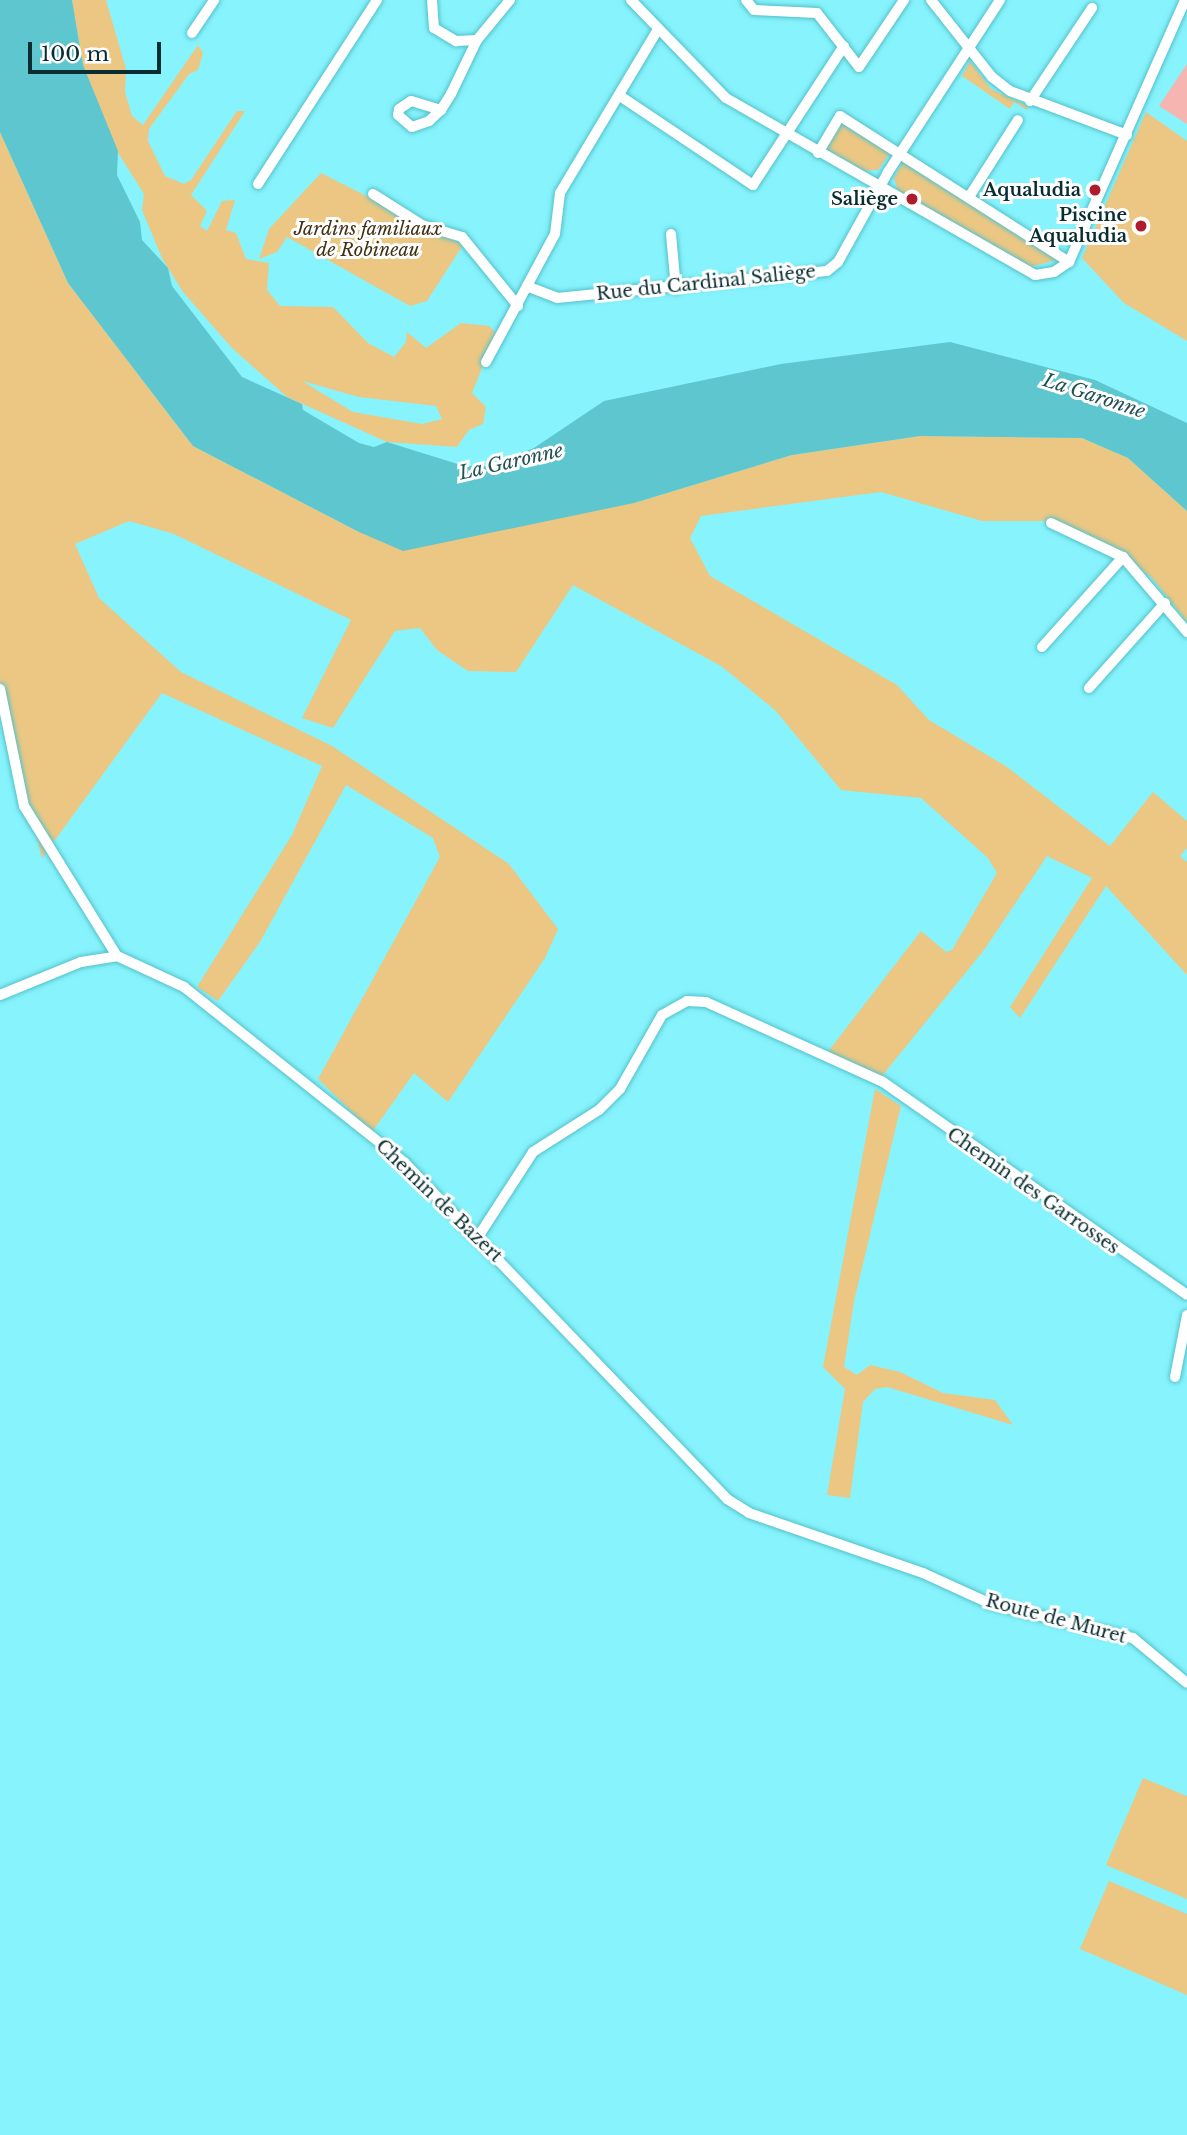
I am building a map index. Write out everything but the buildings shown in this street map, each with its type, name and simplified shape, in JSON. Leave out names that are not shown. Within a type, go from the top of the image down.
[{"type":"street","points":[[192,33],[214,0]]},
{"type":"street","points":[[258,184],[377,0]]},
{"type":"street","points":[[432,0],[434,28],[456,41],[477,40]]},
{"type":"street","points":[[441,110],[477,40],[510,0]]},
{"type":"street","points":[[631,0],[726,98],[1026,275],[1054,272],[1069,262],[1185,0]]},
{"type":"street","points":[[746,0],[754,10],[817,13],[859,67],[904,0]]},
{"type":"street","points":[[931,0],[971,45],[992,77],[1030,101],[1127,135]]},
{"type":"street","points":[[880,187],[1000,0]]},
{"type":"street","points":[[1030,101],[1092,8]]},
{"type":"street","points":[[486,362],[529,287],[555,234],[560,193],[658,29]]},
{"type":"street","points":[[620,96],[753,185],[844,46]]},
{"type":"street","points":[[818,153],[840,116],[1069,262]]},
{"type":"street","points":[[969,197],[1018,120]]},
{"type":"street","name":"Rue du Cardinal Saliège","points":[[529,287],[557,298],[676,289],[827,271],[838,262],[880,187]]},
{"type":"street","points":[[373,194],[422,225],[465,240],[518,306]]},
{"type":"street","points":[[671,234],[676,289]]},
{"type":"street","points":[[1051,523],[1123,557],[1187,632]]},
{"type":"street","points":[[1042,647],[1123,557]]},
{"type":"street","points":[[1089,688],[1165,603]]},
{"type":"street","points":[[0,689],[24,806],[117,956],[81,962],[0,995]]},
{"type":"street","name":"Chemin de Bazert","points":[[117,956],[184,987],[225,1014],[404,1162],[727,1499],[749,1513],[835,1546]]},
{"type":"street","name":"Chemin des Garrosses","points":[[478,1237],[533,1152],[599,1110],[620,1089],[662,1015],[673,1006],[706,1002],[731,1010],[883,1082],[1187,1295]]},
{"type":"street","points":[[1175,1377],[1187,1315]]},
{"type":"street","name":"Route de Muret","points":[[835,1546],[923,1573],[990,1604],[1133,1639],[1187,1683]]},
{"type":"green space","points":[[72,0],[106,0],[126,69],[125,92],[132,116],[143,125],[198,45],[203,53],[198,70],[189,74],[149,129],[148,141],[165,176],[184,184],[191,180],[237,111],[245,111],[191,195],[207,211],[200,226],[207,231],[222,201],[235,200],[226,230],[236,233],[246,259],[269,263],[267,290],[280,306],[333,307],[368,343],[394,357],[406,342],[407,332],[426,348],[461,323],[489,326],[495,332],[472,393],[486,407],[483,424],[469,430],[457,447],[387,442],[287,397],[232,348],[183,292],[162,258],[142,210],[144,194],[108,137],[83,65]],"holes":[[[302,381],[359,397],[436,406],[442,419],[422,424],[353,412]]]},
{"type":"green space","points":[[970,61],[991,89],[1027,106],[1027,110],[1014,102],[1010,109],[962,76]]},
{"type":"green space","name":"Piscine Aqualudia","points":[[1146,112],[1187,141],[1187,341],[1124,303],[1082,258]]},
{"type":"green space","points":[[842,123],[890,153],[878,170],[864,171],[825,149]]},
{"type":"green space","points":[[0,132],[68,283],[193,446],[359,532],[553,516],[634,503],[792,455],[920,436],[1082,438],[1128,458],[1187,511],[1187,622],[1152,578],[1113,547],[1054,521],[982,521],[881,492],[701,516],[690,538],[710,576],[897,685],[929,720],[1007,767],[1110,846],[1153,792],[1187,821],[1187,848],[1180,856],[1187,862],[1187,975],[1106,886],[1020,1018],[1010,1007],[1092,878],[1047,856],[984,950],[882,1076],[827,1053],[921,931],[946,952],[952,950],[997,873],[988,858],[921,798],[841,790],[775,710],[721,666],[573,585],[516,672],[468,671],[437,650],[420,628],[395,631],[333,728],[302,718],[351,620],[174,534],[129,521],[75,544],[99,598],[181,672],[332,746],[509,864],[558,929],[545,958],[448,1102],[414,1073],[372,1132],[318,1079],[440,857],[433,838],[346,785],[260,942],[218,1001],[197,987],[292,835],[322,766],[162,693],[42,858],[0,701]]},
{"type":"green space","points":[[903,162],[1057,260],[1029,267],[898,191],[894,178]]},
{"type":"green space","name":"Jardins familiaux de Robineau","points":[[321,173],[463,245],[427,301],[410,306],[287,237],[277,252],[259,259],[269,229]]},
{"type":"green space","points":[[875,1089],[901,1106],[854,1301],[844,1367],[857,1375],[870,1365],[900,1372],[943,1393],[995,1400],[1013,1425],[887,1387],[875,1389],[863,1402],[850,1498],[827,1495],[845,1389],[823,1367]]},
{"type":"green space","points":[[1143,1778],[1187,1796],[1187,1899],[1106,1865]]},
{"type":"green space","points":[[1109,1881],[1187,1914],[1187,1995],[1080,1949]]},
{"type":"water","name":"La Garonne","points":[[0,0],[72,0],[83,65],[118,151],[117,175],[140,222],[142,240],[168,268],[172,286],[242,377],[302,404],[303,410],[359,443],[374,447],[387,442],[464,466],[489,466],[534,448],[604,401],[781,364],[950,342],[1095,380],[1187,423],[1187,511],[1128,458],[1082,438],[920,436],[792,455],[634,503],[403,551],[359,532],[193,446],[68,283],[0,132]]},
{"type":"place","name":"Aqualudia","points":[[1095,190]]},
{"type":"place","name":"Saliège","points":[[912,199]]},
{"type":"place","name":"Piscine Aqualudia","points":[[1141,226]]}]
